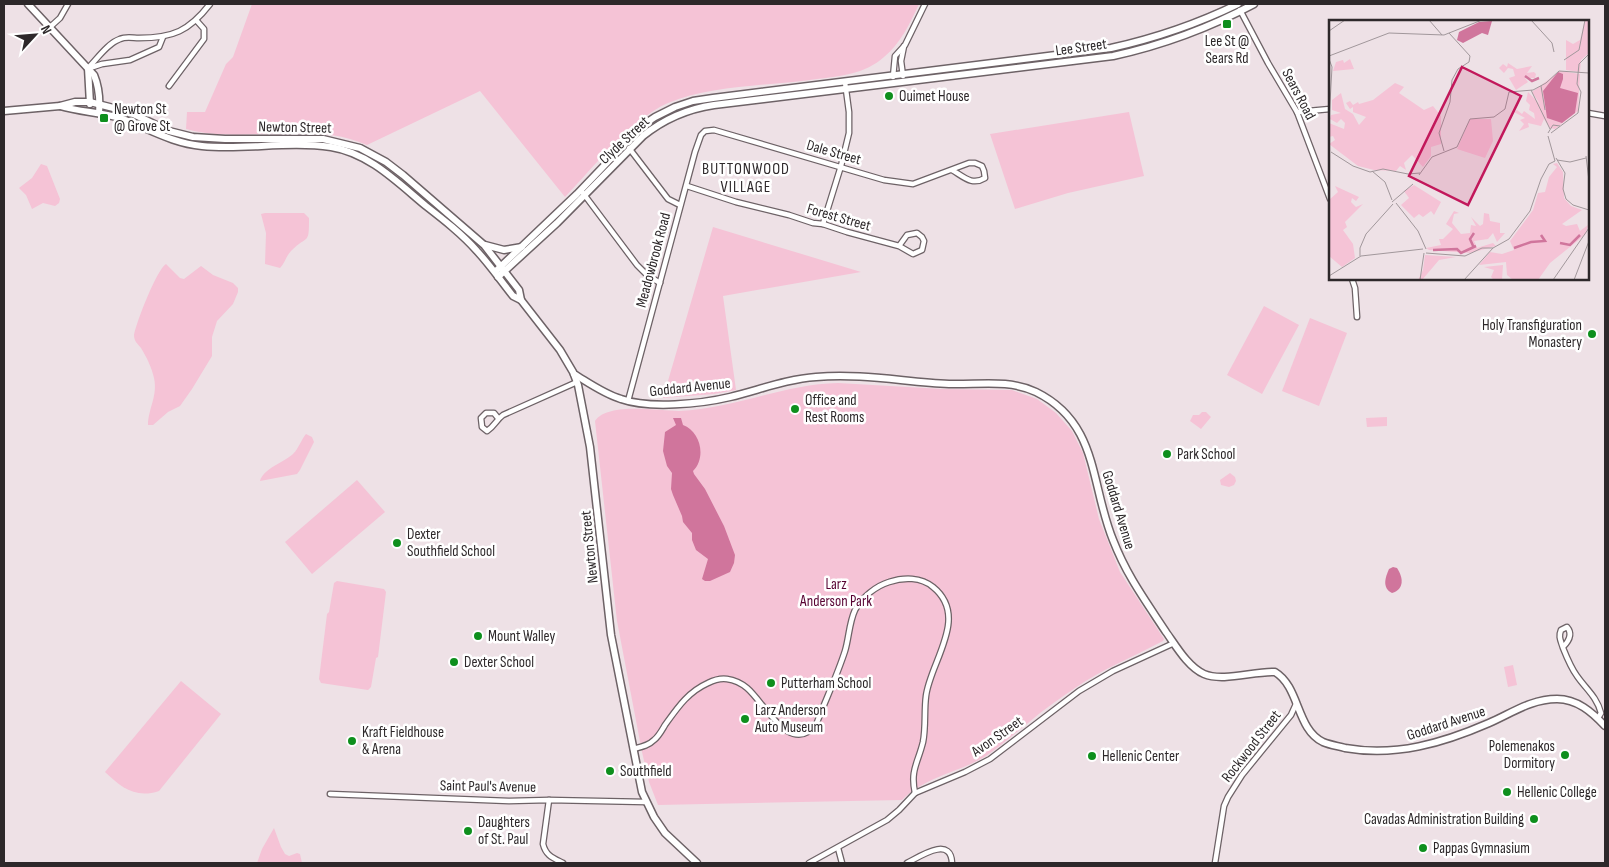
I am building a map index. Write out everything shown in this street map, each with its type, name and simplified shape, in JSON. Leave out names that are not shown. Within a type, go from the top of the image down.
[{"type":"main road","points":[[28,4],[88,68],[97,82],[98,113]]},
{"type":"main road","name":"Lee Street","points":[[903,78],[1111,48],[1183,28],[1238,6],[1254,4]]},
{"type":"main road","points":[[88,68],[90,111]]},
{"type":"main road","name":"Clyde Street","points":[[497,275],[583,192],[627,146],[638,130],[655,117],[688,102],[712,98],[903,78]]},
{"type":"main road","name":"Newton Street","points":[[60,106],[72,102],[99,103],[129,112],[170,131],[193,138],[323,139],[360,148],[394,168],[484,244],[519,290],[521,300]]},
{"type":"main road","points":[[4,111],[60,106]]},
{"type":"main road","name":"Newton Street","points":[[60,106],[71,110],[90,111],[124,120],[171,140],[191,144],[212,146],[321,146],[351,152],[373,164],[398,182],[466,240],[513,296],[521,300],[560,350],[577,382],[590,447],[611,635],[641,788],[647,804],[665,833],[697,863]]},
{"type":"main road","name":"Clyde Street","points":[[503,269],[523,247],[583,192]]},
{"type":"main road","points":[[484,244],[494,249],[504,250],[523,247]]},
{"type":"main road","name":"Goddard Avenue","points":[[574,374],[606,394],[628,401],[651,404],[714,400],[789,381],[831,376],[859,376],[950,384],[1006,384],[1035,392],[1053,403],[1068,416],[1081,433],[1088,450],[1106,522],[1127,574],[1190,663],[1204,674],[1219,677],[1274,672],[1282,676],[1297,702],[1307,725],[1323,742],[1360,750],[1400,751],[1423,746],[1486,724],[1523,706],[1542,700],[1557,699],[1574,703],[1587,709],[1605,726]]},
{"type":"street","points":[[49,28],[60,18],[68,4]]},
{"type":"street","points":[[88,68],[114,41],[121,38],[163,37],[179,32],[196,20],[210,4]]},
{"type":"street","points":[[903,78],[901,61],[905,45],[925,4]]},
{"type":"street","name":"Sears Road","points":[[1238,6],[1268,63],[1297,112],[1329,196]]},
{"type":"street","points":[[168,86],[204,39],[204,29],[196,20]]},
{"type":"street","points":[[88,68],[130,60],[159,47],[163,37]]},
{"type":"street","points":[[893,80],[895,56],[905,45]]},
{"type":"street","points":[[823,224],[841,166],[850,126],[845,85]]},
{"type":"street","points":[[1297,112],[1329,109]]},
{"type":"street","points":[[1589,113],[1605,116]]},
{"type":"street","name":"Dale Street","points":[[709,130],[841,166],[884,180],[905,184],[913,184],[969,163],[982,166],[984,178],[975,183],[970,182],[952,170]]},
{"type":"street","name":"Meadowbrook Road","points":[[628,401],[680,205],[701,135],[709,130]]},
{"type":"street","points":[[627,146],[668,199],[680,205]]},
{"type":"street","name":"Forest Street","points":[[686,186],[736,202],[899,246],[913,254],[922,250],[924,241],[922,236],[917,233],[906,235],[899,246]]},
{"type":"street","points":[[583,192],[636,265],[647,275],[660,282]]},
{"type":"street","points":[[1352,280],[1358,317]]},
{"type":"street","points":[[498,418],[494,413],[486,413],[481,418],[482,427],[487,431],[495,427],[498,418],[577,382]]},
{"type":"street","points":[[634,749],[649,744],[656,739],[687,696],[706,684],[721,678],[740,683],[748,689],[770,713],[775,723],[790,734],[800,735],[811,731],[816,725],[844,651],[856,609],[876,587],[893,580],[916,579],[930,584],[940,592],[948,610],[948,623],[944,645],[929,682],[924,706],[925,728],[923,741],[914,769],[915,793]]},
{"type":"street","name":"Avon Street","points":[[809,863],[887,820],[915,793],[965,772],[990,759],[1079,691],[1113,671],[1174,642]]},
{"type":"street","points":[[1563,648],[1574,671],[1597,700],[1601,712],[1598,718]]},
{"type":"street","name":"Rockwood Street","points":[[1215,863],[1224,806],[1228,797],[1242,775],[1291,715],[1297,702]]},
{"type":"street","name":"Saint Paul's Avenue","points":[[330,794],[647,804]]},
{"type":"street","points":[[549,800],[543,844],[545,852],[551,858],[563,863]]},
{"type":"street","points":[[838,848],[842,863]]},
{"type":"street","points":[[907,863],[938,848],[949,853],[952,863]]},
{"type":"green space","points":[[252,4],[919,4],[904,32],[890,51],[877,63],[861,71],[835,77],[722,89],[685,97],[654,110],[613,145],[565,197],[480,91],[367,145],[345,138],[322,134],[231,135],[186,129],[187,112],[205,112],[226,64],[233,57]]},
{"type":"green space","points":[[1129,112],[1144,176],[1068,193],[1015,209],[990,134]]},
{"type":"green space","points":[[41,164],[47,166],[60,199],[59,203],[55,206],[43,203],[32,209],[26,195],[19,188],[32,178]]},
{"type":"green space","points":[[304,213],[309,218],[308,236],[291,251],[280,268],[265,264],[266,233],[261,214]]},
{"type":"green space","points":[[713,227],[861,272],[723,296],[736,390],[714,394],[663,398]]},
{"type":"green space","points":[[166,264],[180,278],[184,279],[201,266],[213,275],[233,283],[238,288],[238,292],[233,304],[217,321],[212,337],[212,356],[192,389],[180,406],[168,412],[153,425],[148,425],[155,391],[154,378],[149,362],[135,340],[134,335],[152,285]]},
{"type":"green space","points":[[1264,306],[1299,325],[1262,394],[1227,375]]},
{"type":"green space","points":[[1310,318],[1347,333],[1319,406],[1282,391]]},
{"type":"green space","name":"Larz Anderson Park","points":[[838,383],[942,389],[1012,390],[1037,399],[1056,413],[1072,431],[1083,453],[1099,519],[1120,572],[1164,639],[1085,681],[1045,709],[986,756],[921,785],[902,800],[658,805],[649,782],[642,752],[617,621],[595,421],[601,415],[622,409],[679,411],[699,409],[818,384]]},
{"type":"green space","points":[[1202,412],[1206,412],[1211,417],[1201,429],[1190,421],[1193,415],[1199,415]]},
{"type":"green space","points":[[1387,417],[1387,426],[1367,427],[1366,418]]},
{"type":"green space","points":[[306,434],[312,437],[314,442],[297,474],[260,481],[269,469],[293,454]]},
{"type":"green space","points":[[1230,473],[1235,477],[1234,485],[1229,487],[1221,485],[1220,480]]},
{"type":"green space","points":[[357,480],[385,512],[312,574],[285,542]]},
{"type":"green space","points":[[337,581],[384,589],[386,592],[378,657],[376,658],[371,687],[368,690],[321,683],[319,679],[327,614],[329,612],[334,583]]},
{"type":"green space","points":[[1513,665],[1517,685],[1508,687],[1504,667]]},
{"type":"green space","points":[[181,681],[221,714],[159,791],[143,794],[123,787],[105,772]]},
{"type":"green space","points":[[274,828],[285,854],[289,856],[297,853],[300,854],[302,863],[257,863],[262,849]]},
{"type":"shaded area","points":[[673,418],[681,418],[683,425],[689,428],[697,438],[700,445],[700,459],[693,471],[705,489],[724,526],[735,555],[730,572],[710,581],[702,579],[708,559],[696,550],[692,540],[692,533],[683,522],[671,489],[672,473],[667,466],[663,451],[665,432],[676,425]]},
{"type":"shaded area","points":[[1393,567],[1399,571],[1402,582],[1399,589],[1392,593],[1387,588],[1385,582],[1389,569]]},
{"type":"place","name":"Lee St @ Sears Rd","points":[[1227,24]]},
{"type":"place","name":"Ouimet House","points":[[889,96]]},
{"type":"place","name":"Newton St @ Grove St","points":[[104,118]]},
{"type":"place","name":"Holy Transfiguration Monastery","points":[[1592,334]]},
{"type":"place","name":"Office and Rest Rooms","points":[[795,409]]},
{"type":"place","name":"Park School","points":[[1167,454]]},
{"type":"place","name":"Dexter Southfield School","points":[[397,543]]},
{"type":"place","name":"Mount Walley","points":[[478,636]]},
{"type":"place","name":"Dexter School","points":[[454,662]]},
{"type":"place","name":"Putterham School","points":[[771,683]]},
{"type":"place","name":"Larz Anderson Auto Museum","points":[[745,719]]},
{"type":"place","name":"Kraft Fieldhouse & Arena","points":[[352,741]]},
{"type":"place","name":"Polemenakos Dormitory","points":[[1565,755]]},
{"type":"place","name":"Hellenic Center","points":[[1092,756]]},
{"type":"place","name":"Southfield","points":[[610,771]]},
{"type":"place","name":"Hellenic College","points":[[1507,792]]},
{"type":"place","name":"Cavadas Administration Building","points":[[1534,819]]},
{"type":"place","name":"Daughters of St. Paul","points":[[468,831]]},
{"type":"place","name":"Pappas Gymnasium","points":[[1423,848]]},
{"type":"district","name":"BUTTONWOOD VILLAGE","points":[[746,177]]}]
